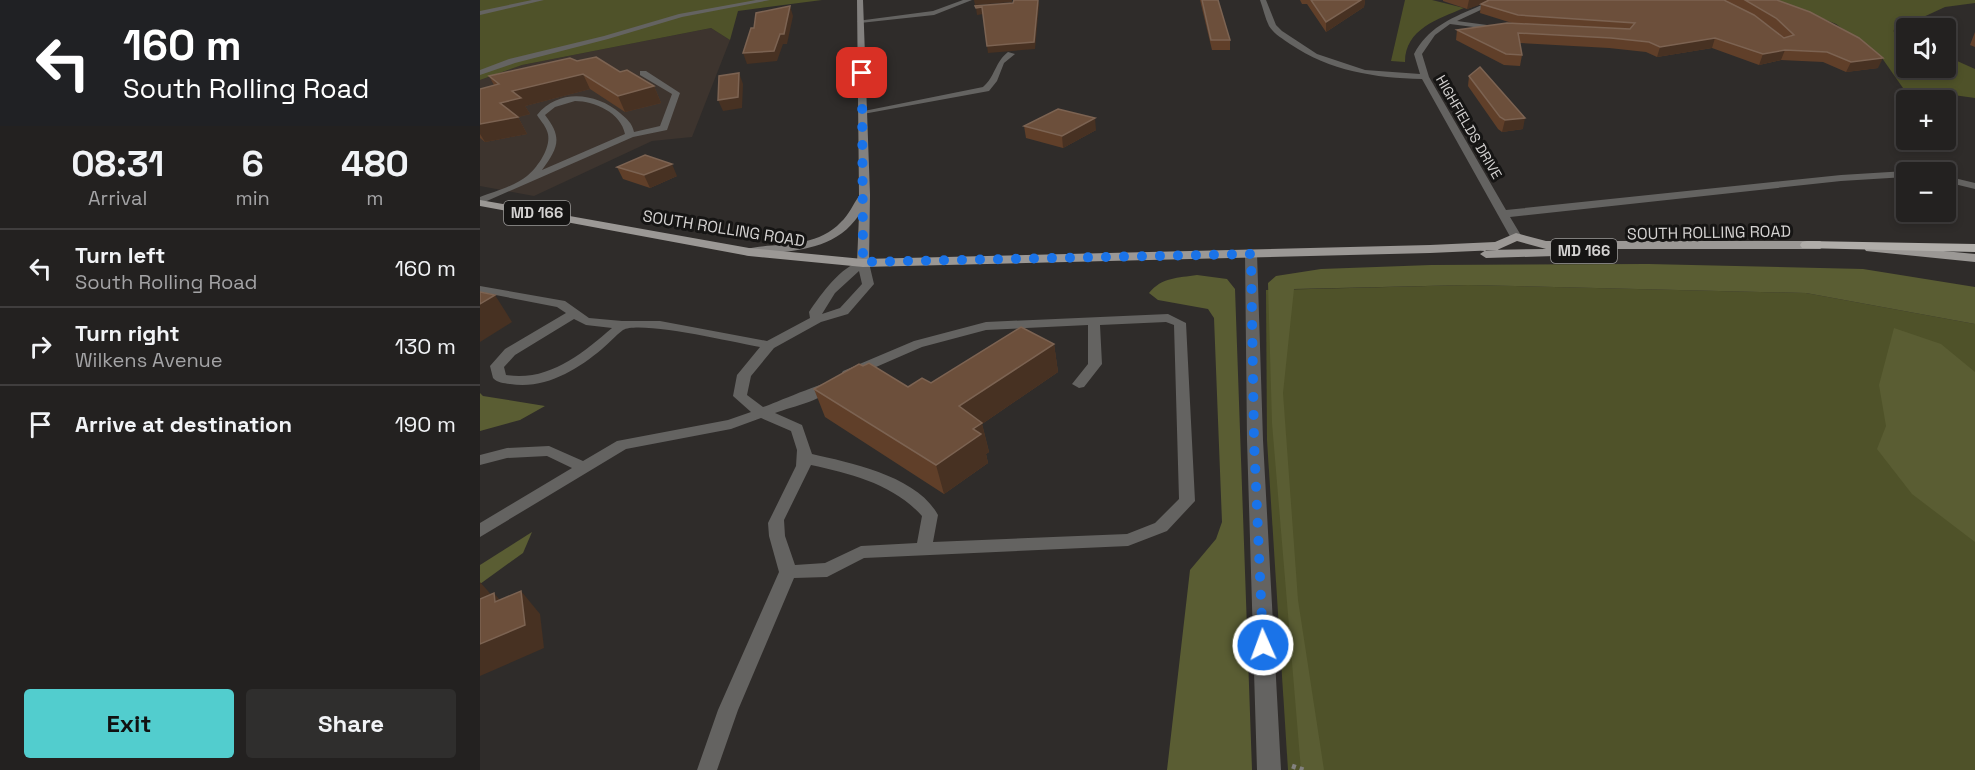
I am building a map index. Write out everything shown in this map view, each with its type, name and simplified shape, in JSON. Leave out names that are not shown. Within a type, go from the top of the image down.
[{"type":"highway","name":"MD 166","points":[[1807,245],[1975,248]]},
{"type":"main road","points":[[860,0],[865,195],[863,262]]},
{"type":"main road","points":[[749,252],[822,240],[839,231],[849,221],[865,195]]},
{"type":"main road","name":"SOUTH ROLLING ROAD","points":[[480,202],[749,252],[863,262],[1497,246],[1516,237],[1546,245],[1807,245],[1975,258]]},
{"type":"main road","name":"SOUTH ROLLING ROAD","points":[[1360,250],[1418,255],[1663,249],[1785,249],[1807,245]]},
{"type":"street","points":[[1263,0],[1273,26],[1280,33],[1332,64],[1359,73],[1425,78]]},
{"type":"street","name":"HIGHFIELDS DRIVE","points":[[1498,0],[1449,22],[1428,35],[1418,54],[1425,78],[1516,237]]},
{"type":"street","points":[[1449,22],[1515,30]]},
{"type":"street","name":"SOUTH ROLLING ROAD","points":[[1504,214],[1841,178],[1896,175]]},
{"type":"street","points":[[1956,181],[1975,186]]},
{"type":"street","points":[[1251,254],[1254,440],[1269,770]]},
{"type":"lane","points":[[480,13],[541,0]]},
{"type":"lane","points":[[480,73],[512,61],[606,38],[675,17],[767,0]]},
{"type":"lane","points":[[939,12],[969,0]]},
{"type":"lane","points":[[860,21],[965,9]]},
{"type":"lane","points":[[862,112],[986,89],[993,83],[997,65],[1011,54]]},
{"type":"lane","points":[[480,202],[630,135],[664,128],[677,98],[676,93],[643,73]]},
{"type":"lane","points":[[530,180],[546,158],[552,142],[553,131],[541,115],[555,104],[576,99],[598,102],[628,125],[630,135]]},
{"type":"lane","points":[[707,770],[728,710],[788,572],[787,561],[775,540],[776,520],[801,475],[807,451],[797,428],[760,412],[740,396],[744,375],[769,345],[817,319],[844,311],[868,284],[863,262],[832,289],[815,312],[817,319]]},
{"type":"lane","points":[[480,289],[561,304],[586,321],[622,326],[660,325],[769,345]]},
{"type":"lane","points":[[575,313],[510,352],[497,366],[500,378],[517,383],[546,377],[570,367],[622,326]]},
{"type":"lane","points":[[480,531],[622,445],[731,424],[817,392],[865,365],[929,341],[986,326],[1168,318],[1180,323],[1187,501],[1161,527],[1128,540],[861,552],[827,570],[788,572]]},
{"type":"lane","points":[[1079,384],[1095,364],[1094,320]]},
{"type":"lane","points":[[480,460],[507,453],[549,452],[584,468]]},
{"type":"lane","points":[[805,458],[864,474],[896,487],[920,502],[930,515],[924,549]]},
{"type":"shaded area","points":[[711,28],[730,40],[692,137],[652,141],[534,196],[480,186],[480,80],[522,65]]},
{"type":"green space","points":[[480,0],[822,0],[738,11],[730,40],[711,28],[522,65],[480,80]]},
{"type":"green space","points":[[1405,0],[1432,0],[1464,8],[1434,21],[1417,33],[1406,51],[1405,62],[1391,61]]},
{"type":"green space","points":[[1777,0],[1975,0],[1975,3],[1945,7],[1921,18],[1896,18],[1896,30],[1893,31],[1896,32],[1896,78],[1882,58],[1836,24]]},
{"type":"green space","points":[[1956,60],[1975,69],[1975,98],[1956,95],[1956,90],[1903,88],[1896,78],[1956,78]]},
{"type":"green space","points":[[1648,264],[1863,269],[1975,287],[1975,324],[1806,293],[1468,285],[1294,289],[1283,393],[1298,600],[1324,770],[1301,770],[1272,423],[1268,283],[1276,276],[1321,269],[1431,265]]},
{"type":"green space","points":[[1197,275],[1227,279],[1235,289],[1252,770],[1167,770],[1190,570],[1216,539],[1222,522],[1214,318],[1208,309],[1158,300],[1149,293],[1165,281]]},
{"type":"green space","points":[[1468,285],[1806,293],[1975,324],[1975,770],[1288,770],[1267,440],[1266,290]]},
{"type":"green space","points":[[1894,328],[1941,344],[1975,372],[1975,542],[1912,494],[1877,449],[1886,426],[1879,385]]},
{"type":"green space","points":[[480,393],[483,396],[545,406],[520,420],[480,431]]},
{"type":"green space","points":[[532,532],[523,553],[480,584],[480,565]]},
{"type":"building","points":[[1014,0],[1038,0],[1034,42],[987,46],[982,7],[976,8],[975,6],[1013,3]]},
{"type":"building","points":[[1202,0],[1218,0],[1230,40],[1211,40]]},
{"type":"building","points":[[1311,0],[1361,0],[1326,22]]},
{"type":"building","points":[[1489,0],[1724,0],[1754,15],[1784,38],[1794,35],[1776,18],[1745,0],[1777,0],[1810,12],[1859,38],[1883,58],[1851,62],[1827,52],[1785,50],[1763,54],[1715,38],[1660,47],[1649,42],[1611,38],[1518,33],[1522,55],[1506,54],[1457,30],[1507,23],[1630,29],[1635,23],[1518,15],[1481,4]]},
{"type":"building","points":[[790,6],[784,34],[780,34],[774,51],[743,53],[751,28],[754,28],[756,13]]},
{"type":"building","points":[[596,57],[620,72],[627,70],[654,86],[618,96],[583,74],[512,91],[521,98],[500,103],[518,117],[480,124],[480,89],[499,84],[489,76],[570,58],[577,61]]},
{"type":"building","points":[[1480,67],[1525,118],[1505,120],[1500,117],[1469,76]]},
{"type":"building","points":[[739,73],[738,97],[718,100],[719,76]]},
{"type":"building","points":[[1058,109],[1095,118],[1062,136],[1024,126]]},
{"type":"building","points":[[645,155],[672,164],[644,175],[617,167]]},
{"type":"building","points":[[480,292],[495,295],[480,304]]},
{"type":"building","points":[[1021,327],[1054,344],[959,406],[982,423],[973,429],[981,434],[936,465],[814,389],[859,364],[863,366],[869,363],[908,387],[922,378],[931,383]]},
{"type":"building","points":[[521,591],[525,625],[480,644],[480,599],[494,593],[495,602]]},
{"type":"route","points":[[862,73],[865,195],[863,262],[1251,254],[1254,440],[1263,645]]}]
